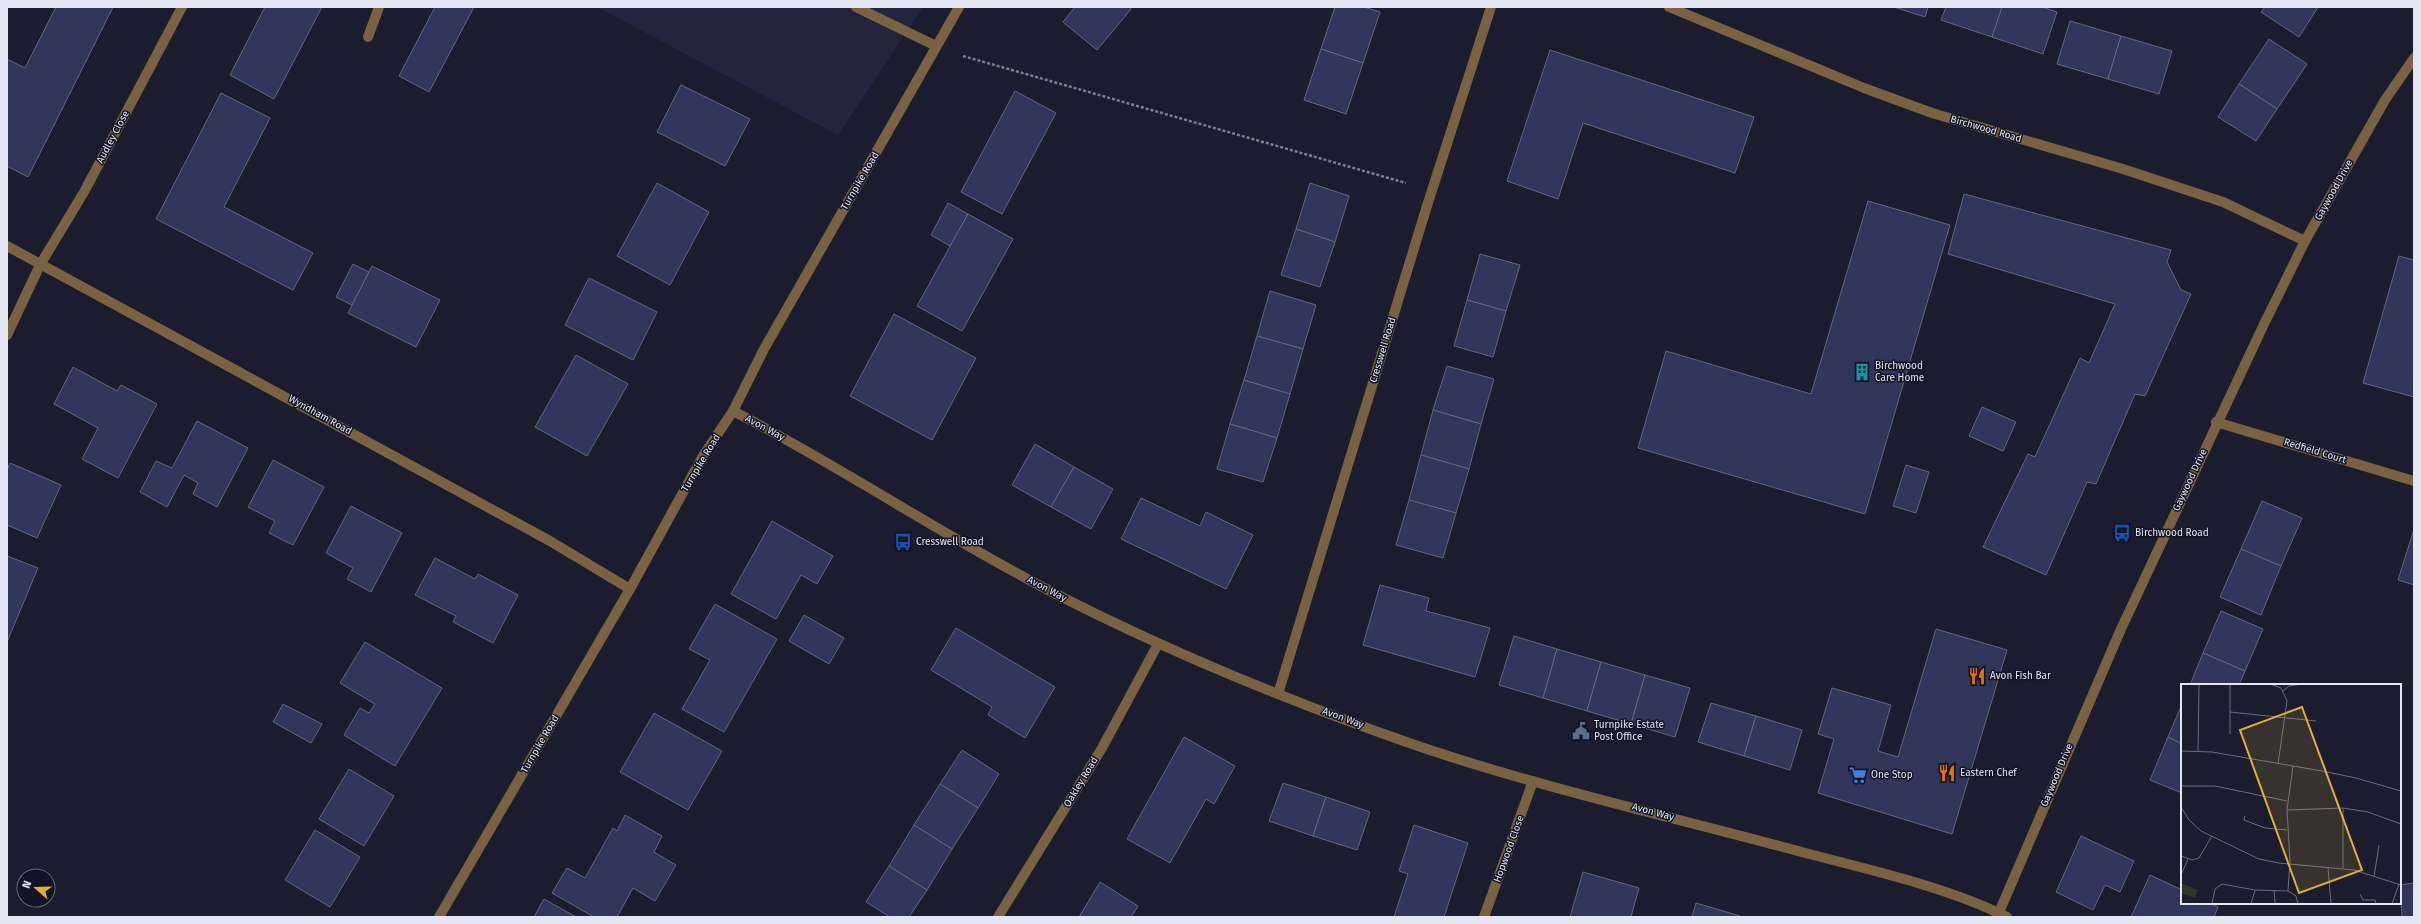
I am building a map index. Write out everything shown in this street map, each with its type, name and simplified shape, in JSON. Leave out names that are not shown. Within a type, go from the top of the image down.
[{"type":"street","name":"Audley Close","points":[[7,335],[40,265],[84,192],[182,7]]},
{"type":"street","points":[[368,37],[379,7]]},
{"type":"street","points":[[856,7],[936,46]]},
{"type":"street","name":"Turnpike Road","points":[[439,917],[630,589],[703,456],[733,411],[764,349],[959,7]]},
{"type":"street","name":"Cresswell Road","points":[[1278,694],[1431,191],[1491,7]]},
{"type":"street","name":"Birchwood Road","points":[[1669,7],[1864,88],[1932,113],[2123,169],[2223,202],[2306,241]]},
{"type":"street","name":"Gaywood Drive","points":[[2001,916],[2068,748],[2216,422],[2306,241],[2385,100],[2414,58]]},
{"type":"street","name":"Wyndham Road","points":[[7,246],[522,526],[630,589]]},
{"type":"street","name":"Avon Way","points":[[733,411],[780,435],[867,488],[1049,590],[1158,644],[1278,694],[1426,748],[1533,781],[1871,870],[1950,895],[2001,916]]},
{"type":"street","name":"Redfield Court","points":[[2216,422],[2414,481]]},
{"type":"street","name":"Oakley Road","points":[[998,917],[1102,748],[1158,644]]},
{"type":"street","name":"Hopwood Close","points":[[1484,917],[1533,781]]},
{"type":"path","points":[[936,46],[963,56],[1431,191]]},
{"type":"shaded area","points":[[597,7],[923,7],[838,135]]},
{"type":"building","points":[[56,7],[113,7],[28,177],[7,166],[7,59],[25,68]]},
{"type":"building","points":[[265,7],[322,7],[274,99],[230,75]]},
{"type":"building","points":[[435,7],[474,7],[429,92],[399,76]]},
{"type":"building","points":[[1075,7],[1129,7],[1131,9],[1097,50],[1063,22]]},
{"type":"building","points":[[1335,7],[1364,7],[1380,12],[1363,63],[1321,49]]},
{"type":"building","points":[[1894,7],[1928,7],[1925,17]]},
{"type":"building","points":[[1946,7],[2002,7],[1992,37],[1941,20]]},
{"type":"building","points":[[2002,7],[2042,7],[2057,12],[2043,54],[1992,37]]},
{"type":"building","points":[[2265,7],[2318,7],[2299,37],[2261,12]]},
{"type":"building","points":[[2070,21],[2121,36],[2108,79],[2057,64]]},
{"type":"building","points":[[2121,36],[2172,51],[2159,94],[2108,79]]},
{"type":"building","points":[[2269,39],[2307,64],[2277,109],[2239,84]]},
{"type":"building","points":[[1321,49],[1363,63],[1346,114],[1304,100]]},
{"type":"building","points":[[1550,50],[1754,117],[1735,173],[1583,123],[1558,199],[1507,181]]},
{"type":"building","points":[[2239,84],[2277,109],[2256,141],[2218,117]]},
{"type":"building","points":[[681,85],[750,119],[725,166],[657,132]]},
{"type":"building","points":[[1015,91],[1056,113],[1002,214],[961,192]]},
{"type":"building","points":[[221,93],[270,118],[224,207],[313,253],[293,290],[156,219]]},
{"type":"building","points":[[657,183],[709,212],[670,285],[617,256]]},
{"type":"building","points":[[1310,183],[1349,196],[1335,242],[1296,229]]},
{"type":"building","points":[[1964,194],[2171,250],[2167,262],[2181,290],[2191,294],[2145,396],[2135,394],[2096,484],[2087,482],[2046,575],[1983,547],[2028,454],[2035,457],[2080,358],[2089,363],[2115,304],[1948,254]]},
{"type":"building","name":"Birchwood Care Home","points":[[1868,201],[1950,225],[1865,514],[1638,448],[1666,351],[1811,394]]},
{"type":"building","points":[[948,203],[968,214],[950,246],[931,235]]},
{"type":"building","points":[[968,214],[1013,239],[962,331],[917,306]]},
{"type":"building","points":[[1296,229],[1335,242],[1320,287],[1281,275]]},
{"type":"building","points":[[1480,254],[1520,265],[1506,311],[1467,300]]},
{"type":"building","points":[[2399,256],[2414,260],[2414,397],[2363,383]]},
{"type":"building","points":[[353,264],[369,272],[352,305],[336,297]]},
{"type":"building","points":[[372,266],[440,300],[416,347],[348,313]]},
{"type":"building","points":[[589,278],[657,312],[633,360],[565,325]]},
{"type":"building","points":[[1270,291],[1316,305],[1303,349],[1257,336]]},
{"type":"building","points":[[1467,300],[1506,311],[1493,357],[1454,346]]},
{"type":"building","points":[[894,314],[976,358],[932,440],[850,396]]},
{"type":"building","points":[[1257,336],[1303,349],[1290,394],[1244,380]]},
{"type":"building","points":[[576,355],[628,384],[587,456],[535,427]]},
{"type":"building","points":[[1447,366],[1494,379],[1481,424],[1433,410]]},
{"type":"building","points":[[73,367],[117,391],[121,385],[157,404],[118,478],[82,459],[98,428],[54,404]]},
{"type":"building","points":[[1244,380],[1290,394],[1277,438],[1230,424]]},
{"type":"building","points":[[1982,407],[2016,422],[2003,451],[1969,436]]},
{"type":"building","points":[[1433,410],[1481,424],[1469,469],[1421,455]]},
{"type":"building","points":[[197,421],[248,448],[217,507],[193,494],[198,483],[184,475],[167,507],[140,492],[156,461],[172,468]]},
{"type":"building","points":[[1230,424],[1277,438],[1263,482],[1217,469]]},
{"type":"building","points":[[1035,444],[1074,467],[1051,507],[1012,485]]},
{"type":"building","points":[[1421,455],[1469,469],[1456,513],[1409,500]]},
{"type":"building","points":[[273,460],[324,487],[293,545],[269,533],[275,521],[248,507]]},
{"type":"building","points":[[10,463],[61,485],[37,538],[7,525],[7,470]]},
{"type":"building","points":[[1906,465],[1929,472],[1916,513],[1893,506]]},
{"type":"building","points":[[1074,467],[1113,489],[1091,529],[1051,507]]},
{"type":"building","points":[[1141,498],[1200,526],[1206,512],[1253,535],[1226,589],[1121,539]]},
{"type":"building","points":[[1409,500],[1456,513],[1443,558],[1396,545]]},
{"type":"building","points":[[2262,501],[2302,518],[2281,566],[2241,549]]},
{"type":"building","points":[[351,506],[402,533],[371,592],[347,579],[353,568],[326,553]]},
{"type":"building","points":[[772,521],[833,556],[817,584],[801,575],[776,619],[731,594]]},
{"type":"building","points":[[2414,529],[2414,585],[2398,580]]},
{"type":"building","points":[[2241,549],[2281,566],[2261,615],[2220,597]]},
{"type":"building","points":[[7,556],[38,568],[7,642]]},
{"type":"building","points":[[435,558],[475,579],[478,574],[518,595],[493,643],[453,622],[456,616],[415,595]]},
{"type":"building","points":[[1380,585],[1429,598],[1426,611],[1490,628],[1475,677],[1363,645]]},
{"type":"building","points":[[715,604],[777,639],[724,732],[682,709],[710,660],[689,649]]},
{"type":"building","points":[[2221,611],[2263,629],[2245,671],[2203,653]]},
{"type":"building","points":[[804,615],[844,638],[829,664],[789,641]]},
{"type":"building","points":[[956,628],[1055,687],[1025,738],[988,715],[992,707],[931,670]]},
{"type":"building","points":[[1936,629],[2007,650],[1952,834],[1818,793],[1834,739],[1818,734],[1832,688],[1891,705],[1878,751],[1898,757]]},
{"type":"building","points":[[1514,636],[1557,649],[1543,698],[1499,685]]},
{"type":"building","points":[[365,642],[442,688],[395,766],[344,735],[360,708],[369,713],[375,704],[340,683]]},
{"type":"building","points":[[1557,649],[1601,662],[1587,711],[1543,698]]},
{"type":"building","points":[[2203,653],[2245,671],[2239,684],[2190,684]]},
{"type":"building","points":[[1601,662],[1645,675],[1631,724],[1587,711]]},
{"type":"building","points":[[1645,675],[1690,688],[1675,737],[1631,724]]},
{"type":"building","points":[[1711,703],[1756,716],[1744,756],[1698,742]]},
{"type":"building","points":[[283,704],[322,724],[311,743],[273,722]]},
{"type":"building","points":[[2181,706],[2181,744],[2168,737]]},
{"type":"building","points":[[654,713],[722,751],[688,810],[620,772]]},
{"type":"building","points":[[1756,716],[1802,730],[1790,770],[1744,756]]},
{"type":"building","points":[[1184,737],[1235,766],[1214,804],[1206,799],[1170,863],[1127,839]]},
{"type":"building","points":[[2168,737],[2181,744],[2181,793],[2150,780]]},
{"type":"building","points":[[962,750],[999,774],[978,808],[940,784]]},
{"type":"building","points":[[349,769],[394,796],[364,846],[319,819]]},
{"type":"building","points":[[1283,783],[1326,797],[1313,836],[1269,821]]},
{"type":"building","points":[[940,784],[978,808],[952,849],[914,825]]},
{"type":"building","points":[[1326,797],[1370,812],[1357,850],[1313,836]]},
{"type":"building","points":[[625,815],[662,836],[654,852],[676,865],[655,901],[633,888],[617,917],[594,917],[552,893],[567,868],[585,878],[613,828],[617,831]]},
{"type":"building","points":[[914,825],[952,849],[927,890],[889,866]]},
{"type":"building","points":[[1414,825],[1468,843],[1444,917],[1394,917],[1408,874],[1399,871]]},
{"type":"building","points":[[315,830],[360,857],[330,907],[285,880]]},
{"type":"building","points":[[2081,836],[2134,861],[2120,892],[2105,885],[2093,910],[2056,892]]},
{"type":"building","points":[[889,866],[927,890],[909,917],[890,917],[866,902]]},
{"type":"building","points":[[1583,872],[1639,888],[1631,917],[1570,917]]},
{"type":"building","points":[[2150,875],[2181,890],[2181,904],[2212,904],[2218,907],[2214,917],[2131,917]]},
{"type":"building","points":[[1100,882],[1138,906],[1131,917],[1079,917]]},
{"type":"building","points":[[2414,883],[2414,917],[2402,917],[2401,885]]},
{"type":"building","points":[[544,899],[576,917],[534,917]]},
{"type":"building","points":[[1696,903],[1740,916],[1692,917]]},
{"type":"place","name":"Birchwood Care Home","points":[[1862,372]]},
{"type":"place","name":"Birchwood Road","points":[[2122,533]]},
{"type":"place","name":"Cresswell Road","points":[[903,542]]},
{"type":"place","name":"Avon Fish Bar","points":[[1977,676]]},
{"type":"place","name":"Turnpike Estate Post Office","points":[[1581,731]]},
{"type":"place","name":"Eastern Chef","points":[[1947,773]]},
{"type":"place","name":"One Stop","points":[[1858,775]]}]
